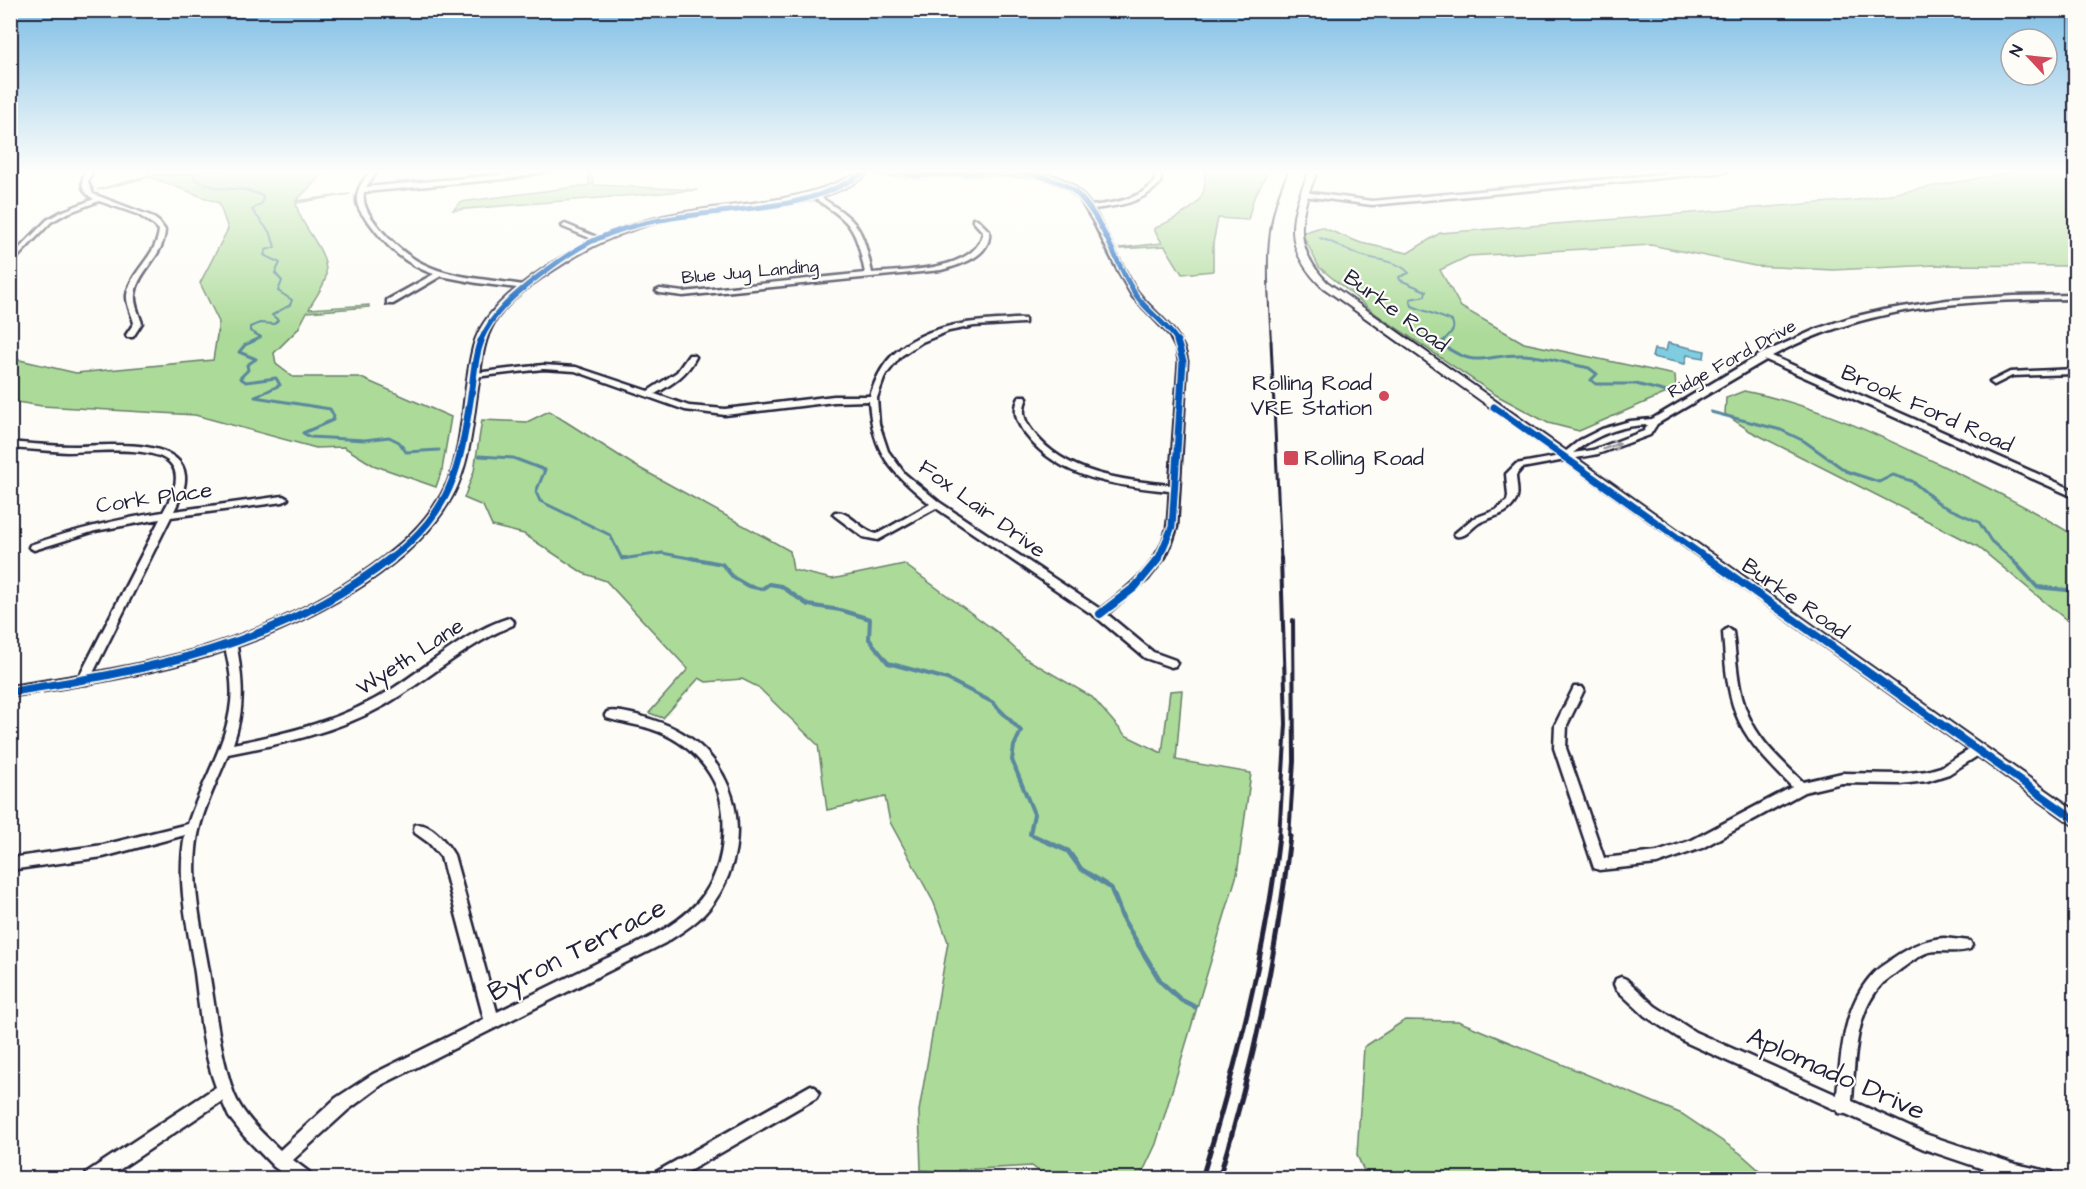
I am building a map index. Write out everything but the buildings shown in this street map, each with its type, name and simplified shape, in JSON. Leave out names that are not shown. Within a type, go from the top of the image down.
[{"type":"street","points":[[10,262],[44,225]]},
{"type":"street","points":[[130,335],[138,323],[131,302],[132,291],[161,241],[162,230],[159,225]]},
{"type":"street","points":[[376,225],[395,249],[413,263],[440,273],[523,287]]},
{"type":"street","points":[[10,692],[150,669],[231,647],[285,624],[334,598],[381,566],[417,535],[441,506],[454,482],[462,451],[478,346],[487,323],[503,304],[523,287],[568,255],[597,239],[640,225]]},
{"type":"street","points":[[856,225],[870,276]]},
{"type":"street","name":"Blue Jug Landing","points":[[660,291],[683,294],[928,271],[947,267],[967,258],[984,245],[987,235],[986,229],[982,225]]},
{"type":"street","points":[[1098,225],[1137,297],[1171,328],[1181,348],[1183,361],[1172,527],[1163,553],[1143,581],[1100,614]]},
{"type":"street","name":"Burke Road","points":[[1297,225],[1296,242],[1302,259],[1316,277],[2076,820]]},
{"type":"street","points":[[565,226],[597,239]]},
{"type":"street","points":[[390,302],[440,273]]},
{"type":"street","name":"Ridge Ford Drive","points":[[1564,456],[1595,452],[1647,433],[1654,422],[1764,356],[1824,329],[1944,302],[2076,297]]},
{"type":"street","name":"Fox Lair Drive","points":[[1022,321],[961,326],[919,339],[891,360],[881,376],[873,398],[875,424],[884,452],[902,476],[936,504],[1100,614],[1149,655],[1171,663]]},
{"type":"street","name":"Brook Ford Road","points":[[1764,356],[2076,495]]},
{"type":"street","points":[[649,394],[682,373],[692,357]]},
{"type":"street","points":[[475,375],[530,368],[565,367],[590,372],[688,408],[725,412],[834,399],[873,398]]},
{"type":"street","points":[[1994,382],[2010,374],[2076,371]]},
{"type":"street","points":[[1023,398],[1019,405],[1019,412],[1026,429],[1041,446],[1060,460],[1109,479],[1174,488]]},
{"type":"street","name":"Ridge Ford Drive","points":[[1564,456],[1580,442],[1634,421],[1654,422]]},
{"type":"street","points":[[10,445],[54,449],[134,448],[161,454],[178,466],[182,478],[181,487],[83,681]]},
{"type":"street","points":[[1460,534],[1475,521],[1499,512],[1511,502],[1513,496],[1509,480],[1515,469],[1526,464],[1564,456]]},
{"type":"street","name":"Cork Place","points":[[34,547],[91,527],[283,499]]},
{"type":"street","points":[[838,514],[867,535],[878,537],[936,504]]},
{"type":"street","name":"Wyeth Lane","points":[[226,750],[301,735],[358,714],[398,691],[470,639],[509,621]]},
{"type":"street","points":[[1728,632],[1735,691],[1743,715],[1751,731],[1774,761],[1801,788]]},
{"type":"street","points":[[231,647],[239,681],[236,720],[226,750],[193,828],[188,854],[191,905],[213,1051],[226,1089],[235,1110],[258,1140],[303,1179]]},
{"type":"street","points":[[1578,690],[1561,725],[1560,748],[1599,864],[1657,858],[1697,844],[1801,788],[1842,778],[1900,779],[1927,776],[1945,771],[1978,750]]},
{"type":"street","name":"Byron Terrace","points":[[280,1161],[342,1104],[363,1089],[402,1066],[668,934],[684,923],[709,897],[728,860],[731,837],[728,804],[721,781],[708,760],[690,743],[666,729],[611,716]]},
{"type":"street","points":[[10,864],[103,851],[193,828]]},
{"type":"street","points":[[420,829],[434,839],[447,855],[492,1021]]},
{"type":"street","points":[[1844,1107],[1850,1038],[1863,998],[1876,980],[1916,950],[1941,943],[1965,945]]},
{"type":"street","name":"Aplomado Drive","points":[[1621,984],[1650,1011],[1690,1037],[1924,1141],[2015,1172],[2046,1179]]},
{"type":"street","points":[[93,1179],[226,1089]]},
{"type":"street","points":[[662,1179],[811,1093]]},
{"type":"green space","points":[[227,225],[305,225],[323,256],[326,276],[309,309],[369,305],[369,307],[307,312],[298,329],[274,353],[276,364],[293,377],[359,377],[451,417],[442,470],[436,487],[373,465],[344,447],[316,448],[195,415],[42,406],[11,401],[11,358],[76,373],[213,360],[219,322],[200,283],[228,229]]},
{"type":"green space","points":[[1161,225],[1217,225],[1213,243],[1213,271],[1182,274],[1165,246],[1120,248],[1162,243],[1154,229]]},
{"type":"green space","points":[[1535,225],[2075,225],[2075,266],[1935,265],[1833,270],[1755,266],[1651,245],[1469,256],[1440,270],[1461,307],[1524,343],[1675,375],[1676,389],[1579,431],[1548,423],[1496,395],[1376,314],[1319,267],[1302,233],[1321,227],[1361,243],[1408,253],[1440,233]]},
{"type":"green space","points":[[1744,391],[1820,412],[1870,432],[1992,490],[2075,536],[2075,627],[1977,546],[1750,431],[1725,414],[1726,398]]},
{"type":"green space","points":[[549,411],[634,465],[790,551],[793,570],[832,579],[904,564],[997,632],[1025,658],[1092,697],[1125,735],[1162,753],[1170,691],[1182,690],[1176,760],[1251,773],[1237,874],[1156,1144],[1140,1178],[1048,1178],[1032,1166],[958,1170],[958,1178],[938,1178],[937,1171],[921,1170],[919,1111],[948,942],[934,903],[890,822],[885,797],[827,810],[818,745],[758,687],[742,679],[706,682],[699,678],[663,718],[649,713],[688,669],[606,581],[583,573],[524,534],[492,526],[483,506],[464,498],[474,471],[482,420],[527,422]]},
{"type":"green space","points":[[1405,1020],[1458,1021],[1682,1114],[1740,1153],[1768,1178],[1367,1178],[1357,1155],[1364,1047]]},
{"type":"water","points":[[1668,343],[1705,351],[1704,358],[1687,355],[1685,364],[1652,357],[1654,349],[1666,351]]},
{"type":"waterway","points":[[251,342],[261,337],[250,331],[250,327],[260,323],[274,324],[278,320],[272,315],[290,305],[292,300],[278,291],[282,281],[275,273],[280,263],[264,255],[266,250],[275,247],[271,234],[264,225]]},
{"type":"waterway","points":[[1320,238],[1360,255],[1404,268],[1409,273],[1399,277],[1400,280],[1426,291],[1425,296],[1410,299],[1412,306],[1452,321],[1452,331],[1443,342]]},
{"type":"waterway","points":[[254,341],[245,345],[239,352],[256,359],[247,365],[248,370],[240,378],[246,382],[276,378],[280,385],[255,397],[330,409],[334,416],[333,420],[303,433],[310,437],[365,440],[389,437],[399,442],[406,452],[439,450]]},
{"type":"waterway","points":[[1443,342],[1443,345],[1455,353],[1466,357],[1475,359],[1512,355],[1540,357],[1589,368],[1597,374],[1591,380],[1596,384],[1636,384],[1667,392]]},
{"type":"waterway","points":[[1711,412],[1781,430],[1804,441],[1846,471],[1879,482],[1893,475],[1912,481],[1941,505],[1979,522],[1991,541],[2012,559]]},
{"type":"waterway","points":[[479,456],[513,458],[545,470],[536,492],[540,501],[610,535],[622,559],[662,553],[700,560]]},
{"type":"waterway","points":[[691,558],[722,564],[734,578],[748,586],[762,589],[769,584],[781,586],[808,605],[840,610],[870,619],[869,639],[888,663],[947,679],[992,702],[1021,731],[1014,746],[1012,760],[1034,814],[1030,834],[1037,837]]},
{"type":"waterway","points":[[2012,559],[2037,587],[2076,591]]},
{"type":"waterway","points":[[1034,836],[1068,851],[1081,869],[1111,888],[1124,921],[1161,982],[1181,1000],[1195,1007]]},
{"type":"railway","points":[[1271,225],[1268,254],[1271,342]]},
{"type":"railway","points":[[1271,341],[1281,560]]},
{"type":"railway","points":[[1279,837],[1286,724],[1281,558]]},
{"type":"railway","points":[[1289,837],[1294,761],[1293,620]]},
{"type":"railway","points":[[1202,1178],[1227,1094],[1258,966],[1279,836]]},
{"type":"railway","points":[[1219,1178],[1243,1093],[1263,1008],[1285,880],[1290,836]]},
{"type":"cycle path","points":[[10,692],[153,667],[242,641],[285,624],[328,601],[370,574],[417,535],[437,511],[455,479],[478,347],[495,315],[519,291],[559,261],[596,239],[635,225]]},
{"type":"cycle path","points":[[1098,225],[1137,297],[1177,340],[1183,361],[1172,527],[1161,555],[1145,577],[1100,614]]},
{"type":"cycle path","points":[[1494,407],[2076,820]]},
{"type":"place","name":"Rolling Road VRE Station","points":[[1384,396]]},
{"type":"place","name":"Rolling Road","points":[[1291,458]]}]
